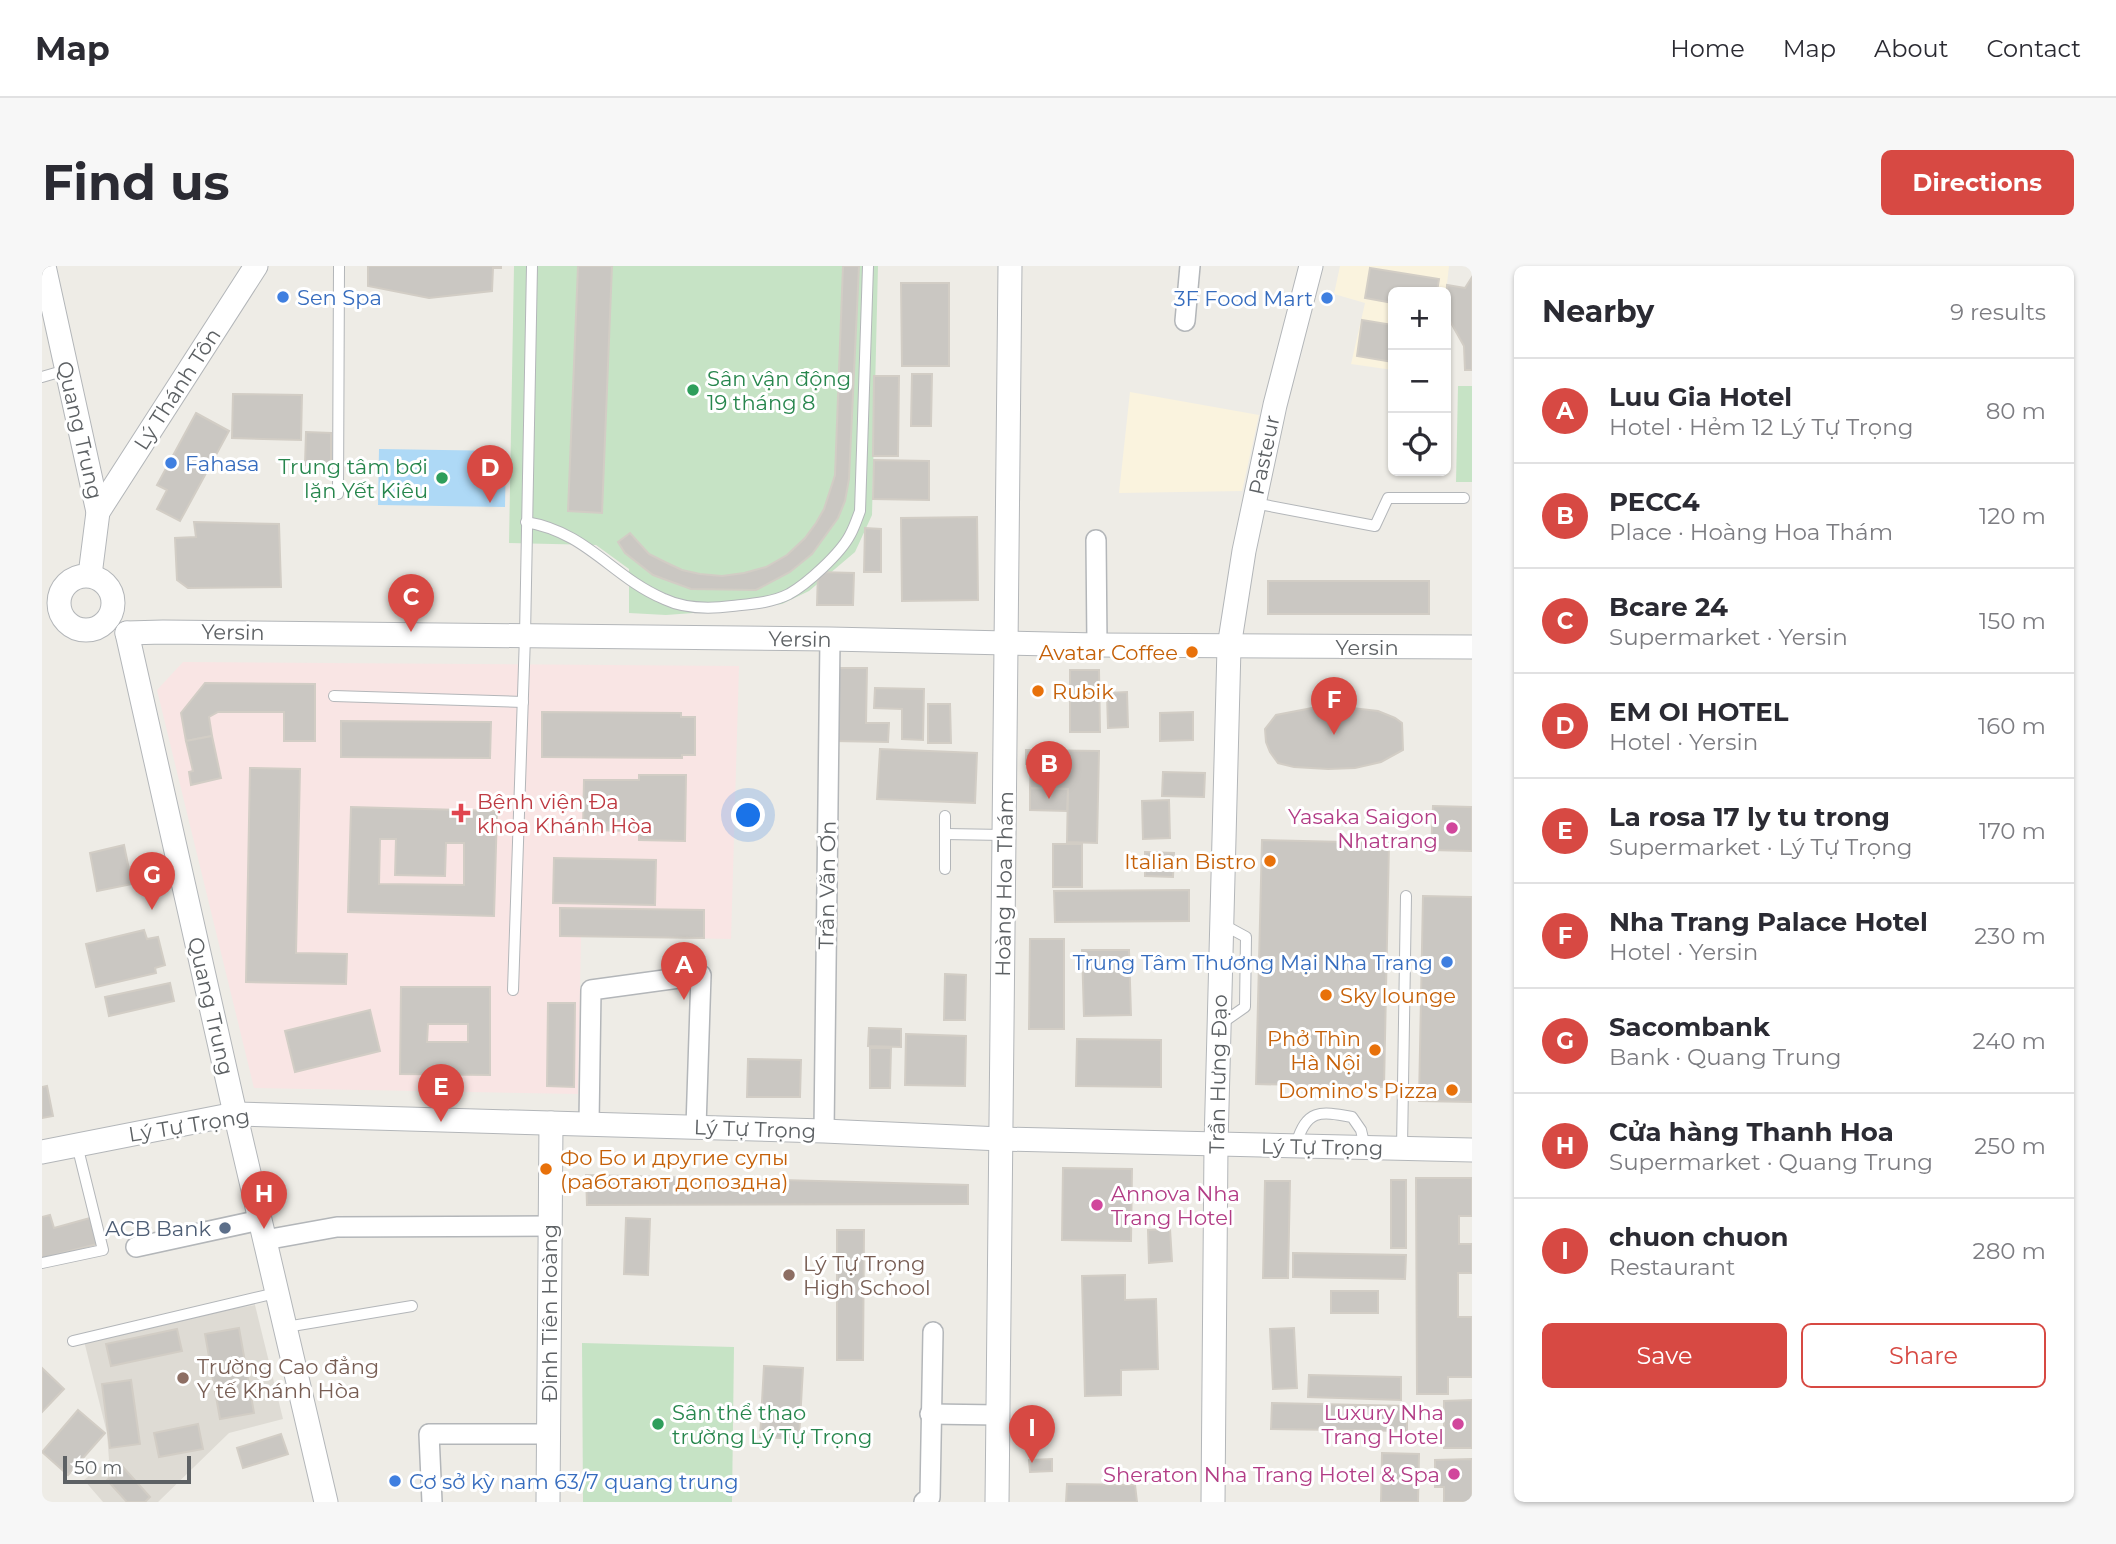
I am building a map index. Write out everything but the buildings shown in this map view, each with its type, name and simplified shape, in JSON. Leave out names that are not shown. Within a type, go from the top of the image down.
[{"type":"street","name":"Quang Trung","points":[[44,266],[98,512]]},
{"type":"street","name":"Lý Thánh Tôn","points":[[98,512],[256,266]]},
{"type":"street","name":"Hoàng Hoa Thám","points":[[997,1502],[1010,266]]},
{"type":"street","points":[[1185,321],[1190,266]]},
{"type":"street","name":"Pasteur","points":[[1229,646],[1244,551],[1275,405],[1311,266]]},
{"type":"street","points":[[90,575],[98,512]]},
{"type":"street","points":[[1096,540],[1097,645]]},
{"type":"street","points":[[90,575],[102,581],[113,597],[109,618],[102,626],[91,630],[80,630],[51,621],[66,583],[90,575]]},
{"type":"street","points":[[109,618],[127,633]]},
{"type":"street","name":"Quang Trung","points":[[127,633],[326,1502]]},
{"type":"street","name":"Yersin","points":[[127,633],[1472,647]]},
{"type":"street","name":"Trần Văn Ơn","points":[[824,1131],[830,639]]},
{"type":"street","name":"Trần Hưng Đạo","points":[[1213,1502],[1216,1145],[1229,646]]},
{"type":"street","points":[[589,1123],[591,990],[701,975],[696,1127]]},
{"type":"street","name":"Lý Tự Trọng","points":[[42,1152],[235,1114],[589,1123],[1001,1139],[1472,1150]]},
{"type":"street","name":"Đinh Tiên Hoàng","points":[[548,1502],[551,1123]]},
{"type":"street","points":[[136,1247],[262,1230],[550,1226]]},
{"type":"street","points":[[924,1502],[930,1497],[933,1332]]},
{"type":"street","points":[[930,1414],[998,1415]]},
{"type":"street","points":[[432,1502],[429,1434],[548,1434]]},
{"type":"lane","points":[[338,494],[339,266]]},
{"type":"lane","points":[[513,990],[525,636],[532,266]]},
{"type":"lane","points":[[526,522],[563,532],[643,588],[664,600],[685,607],[717,608],[761,603],[788,594],[811,577],[849,537],[860,511],[868,266]]},
{"type":"lane","points":[[42,377],[66,370]]},
{"type":"lane","points":[[1254,503],[1374,526],[1388,498],[1464,498]]},
{"type":"lane","points":[[334,696],[523,702]]},
{"type":"lane","points":[[945,816],[945,869]]},
{"type":"lane","points":[[945,834],[1004,835]]},
{"type":"lane","points":[[1402,1148],[1406,897]]},
{"type":"lane","points":[[1295,1146],[1302,1126],[1311,1116],[1332,1113],[1352,1117],[1361,1130],[1365,1147]]},
{"type":"lane","points":[[42,1263],[103,1250],[76,1144]]},
{"type":"lane","points":[[73,1340],[277,1292]]},
{"type":"lane","points":[[285,1327],[412,1306]]},
{"type":"shaded area","points":[[1340,266],[1449,266],[1447,287],[1388,287],[1388,369],[1351,364],[1365,303],[1334,294]]},
{"type":"shaded area","points":[[1130,392],[1259,415],[1242,491],[1119,493]]},
{"type":"shaded area","name":"Bệnh viện Đa khoa Khánh Hòa","points":[[183,662],[739,666],[731,939],[581,936],[578,1094],[254,1088],[157,690]]},
{"type":"shaded area","name":"Trường Cao đẳng Y tế Khánh Hòa","points":[[255,1305],[283,1419],[229,1433],[158,1502],[103,1502],[84,1480],[109,1460],[107,1433],[83,1337]]},
{"type":"green space","name":"Sân vận động 19 tháng 8","points":[[514,266],[878,266],[872,515],[855,552],[809,591],[782,604],[666,615],[629,613],[629,569],[596,545],[509,543]]},
{"type":"green space","points":[[1458,386],[1472,386],[1472,482],[1456,482]]},
{"type":"green space","name":"Sân thể thao trường Lý Tự Trọng","points":[[582,1343],[734,1347],[732,1502],[583,1502]]},
{"type":"water","name":"Trung tâm bơi lặn Yết Kiêu","points":[[379,449],[506,451],[505,507],[378,505]]},
{"type":"place","name":"Sen Spa","points":[[283,297]]},
{"type":"place","name":"3F Food Mart","points":[[1327,298]]},
{"type":"place","name":"Sân vận động 19 tháng 8","points":[[693,390]]},
{"type":"place","name":"Fahasa","points":[[171,463]]},
{"type":"place","name":"Trung tâm bơi lặn Yết Kiêu","points":[[442,478]]},
{"type":"place","name":"EM OI HOTEL","points":[[490,503]]},
{"type":"place","name":"Bcare 24","points":[[411,632]]},
{"type":"place","name":"Avatar Coffee","points":[[1192,652]]},
{"type":"place","name":"Rubik","points":[[1038,691]]},
{"type":"place","name":"Nha Trang Palace Hotel","points":[[1334,735]]},
{"type":"place","name":"PECC4","points":[[1049,799]]},
{"type":"place","name":"Bệnh viện Đa khoa Khánh Hòa","points":[[461,813]]},
{"type":"place","name":"Yasaka Saigon Nhatrang","points":[[1452,828]]},
{"type":"place","name":"Italian Bistro","points":[[1270,861]]},
{"type":"place","name":"Sacombank","points":[[152,910]]},
{"type":"place","name":"Trung Tâm Thương Mại Nha Trang","points":[[1447,962]]},
{"type":"place","name":"Sky lounge","points":[[1326,995]]},
{"type":"place","name":"Luu Gia Hotel","points":[[684,1000]]},
{"type":"place","name":"Phở Thìn Hà Nội","points":[[1375,1050]]},
{"type":"place","name":"Domino's Pizza","points":[[1452,1090]]},
{"type":"place","name":"La rosa 17 ly tu trong","points":[[441,1122]]},
{"type":"place","name":"Фо Бо и другие супы (работают допоздна)","points":[[546,1169]]},
{"type":"place","name":"Annova Nha Trang Hotel","points":[[1097,1205]]},
{"type":"place","name":"ACB Bank","points":[[225,1228]]},
{"type":"place","name":"Cửa hàng Thanh Hoa","points":[[264,1229]]},
{"type":"place","name":"Lý Tự Trọng High School","points":[[789,1275]]},
{"type":"place","name":"Trường Cao đẳng Y tế Khánh Hòa","points":[[183,1378]]},
{"type":"place","name":"Sân thể thao trường Lý Tự Trọng","points":[[658,1424]]},
{"type":"place","name":"Luxury Nha Trang Hotel","points":[[1458,1424]]},
{"type":"place","name":"chuon chuon","points":[[1032,1463]]},
{"type":"place","name":"Sheraton Nha Trang Hotel & Spa","points":[[1454,1474]]},
{"type":"place","name":"Cơ sở kỳ nam 63/7 quang trung","points":[[395,1481]]}]
